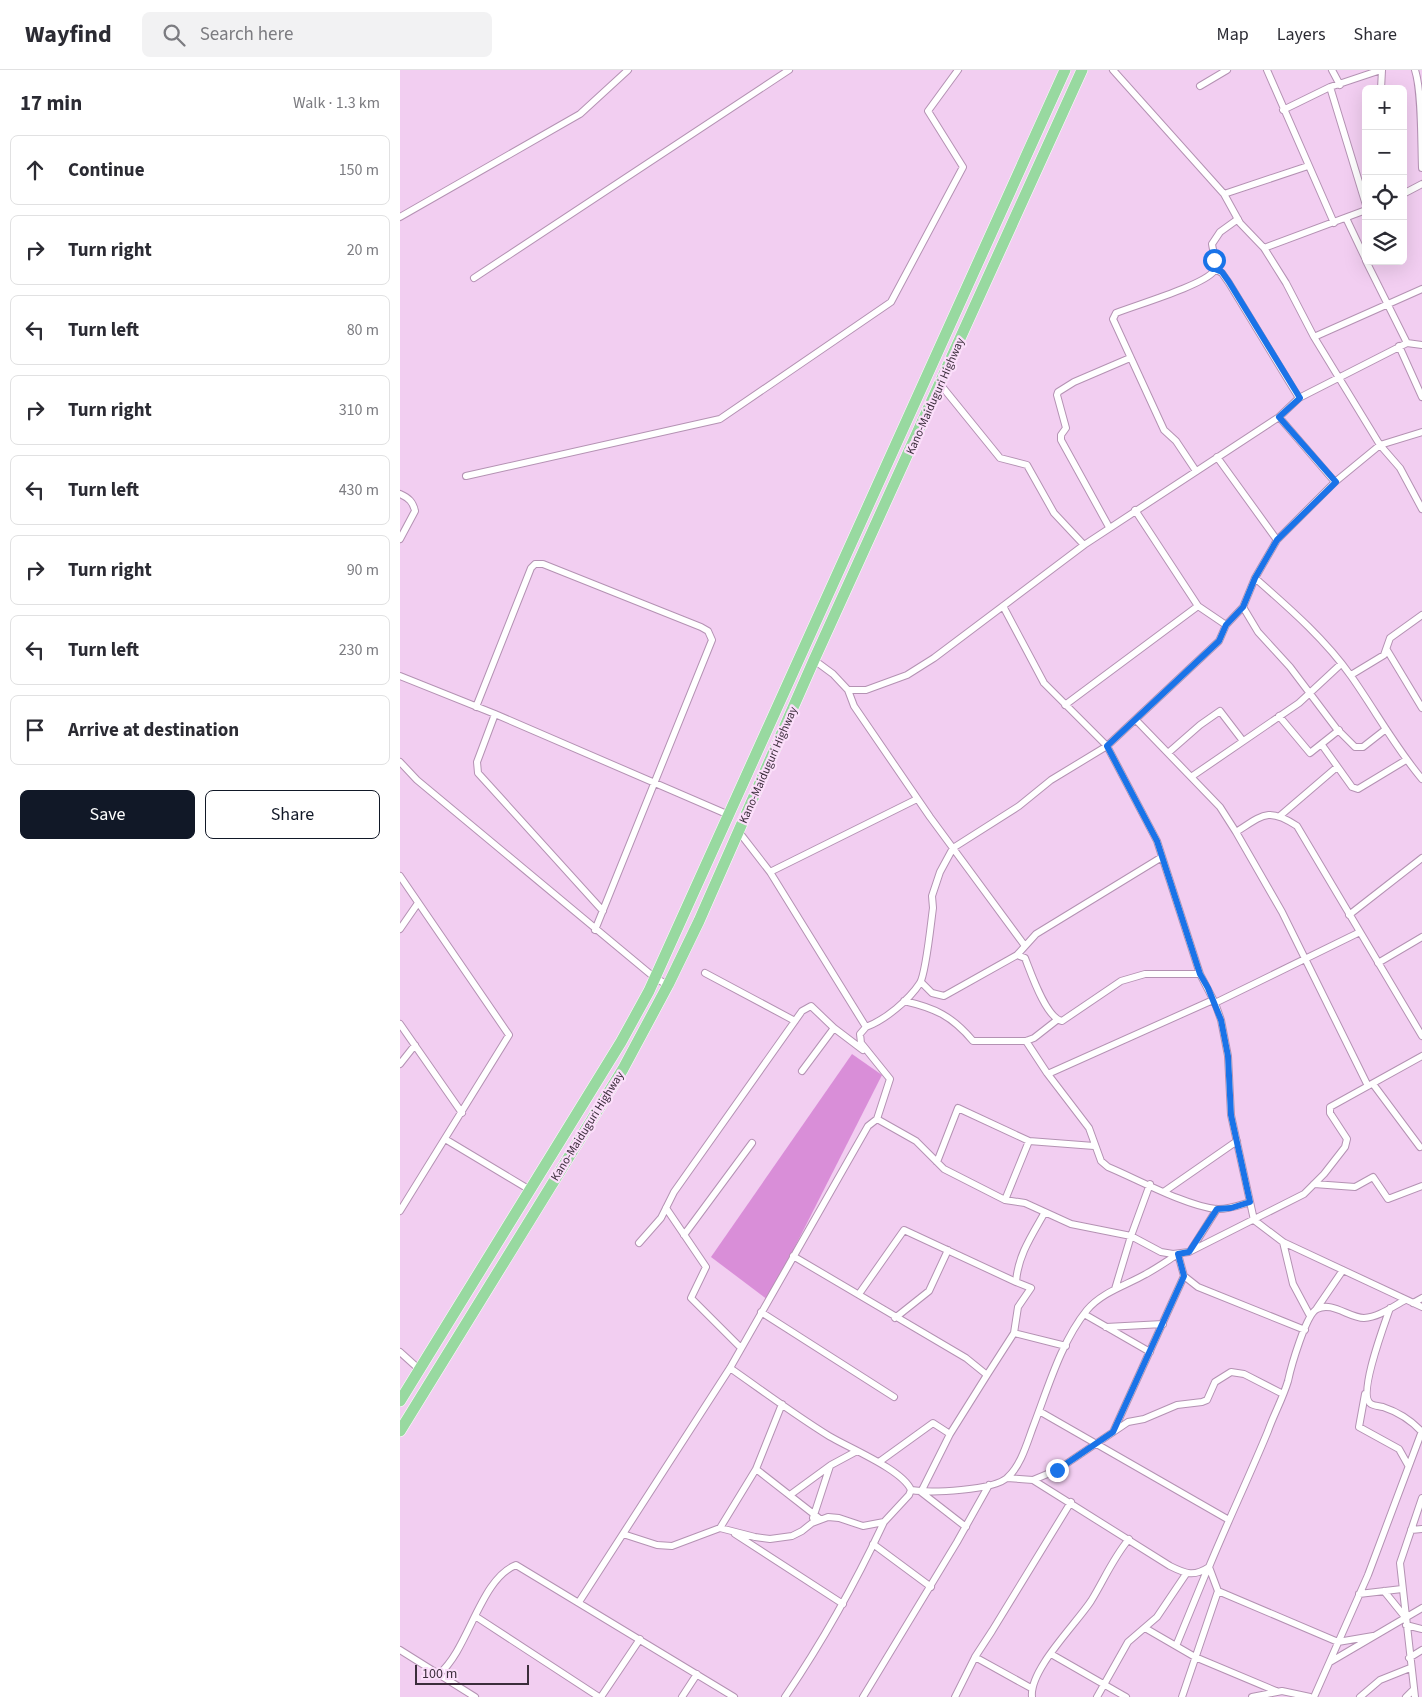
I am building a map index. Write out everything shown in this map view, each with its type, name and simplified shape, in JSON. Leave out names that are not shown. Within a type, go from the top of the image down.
[{"type":"highway","name":"Kano-Maiduguri Highway","points":[[400,1401],[621,1042],[655,978],[1065,70]]},
{"type":"highway","name":"Kano-Maiduguri Highway","points":[[400,1431],[623,1069],[668,985],[739,832],[814,660],[1082,70]]},
{"type":"street","points":[[400,217],[580,114],[628,70]]},
{"type":"street","points":[[474,278],[789,70]]},
{"type":"street","points":[[466,476],[720,419],[892,302],[964,167],[928,112],[958,70]]},
{"type":"street","points":[[1113,70],[1224,194],[1238,219],[1264,248],[1286,283],[1314,337],[1338,377],[1380,445],[1400,468],[1422,509]]},
{"type":"street","points":[[1200,86],[1227,70]]},
{"type":"street","points":[[1267,70],[1334,223]]},
{"type":"street","points":[[1332,70],[1340,85]]},
{"type":"street","points":[[1283,110],[1330,88],[1382,70],[1381,85]]},
{"type":"street","points":[[1415,70],[1420,82],[1422,168]]},
{"type":"street","points":[[1330,88],[1362,192]]},
{"type":"street","points":[[1224,194],[1308,166]]},
{"type":"street","points":[[1407,192],[1422,184]]},
{"type":"street","points":[[1264,248],[1362,212]]},
{"type":"street","points":[[1346,218],[1362,252]]},
{"type":"street","points":[[1215,269],[1212,244],[1220,232],[1238,219]]},
{"type":"street","points":[[1368,265],[1407,342]]},
{"type":"street","points":[[1196,471],[1176,441],[1164,430],[1113,319],[1114,315],[1198,282],[1215,269]]},
{"type":"street","points":[[1215,269],[1222,272],[1229,282],[1300,398]]},
{"type":"street","points":[[1314,337],[1422,288]]},
{"type":"street","points":[[848,690],[866,690],[907,675],[1109,527],[1279,417],[1300,398],[1407,342],[1422,345]]},
{"type":"street","points":[[1399,346],[1422,398]]},
{"type":"street","points":[[1109,527],[1061,440],[1061,435],[1066,428],[1057,395],[1058,392],[1074,382],[1130,358]]},
{"type":"street","points":[[940,384],[1000,458],[1027,465],[1054,513],[1084,545]]},
{"type":"street","points":[[1279,417],[1336,482]]},
{"type":"street","points":[[579,1602],[730,1368],[760,1312],[868,1126],[877,1119],[890,1079],[861,1043],[860,1034],[866,1027],[874,1024],[904,1001],[921,982],[933,908],[932,896],[940,872],[953,848],[1019,806],[1051,780],[1107,746],[1219,641],[1226,625],[1243,607],[1255,578],[1277,540],[1336,482],[1380,445],[1422,432]]},
{"type":"street","points":[[1217,458],[1277,540]]},
{"type":"street","points":[[400,494],[408,497],[415,511],[400,539]]},
{"type":"street","points":[[1135,510],[1198,606],[1226,625]]},
{"type":"street","points":[[476,707],[531,568],[536,564],[543,564],[708,631],[712,640],[595,930]]},
{"type":"street","points":[[1255,578],[1290,608],[1341,664],[1406,760],[1422,779]]},
{"type":"street","points":[[1003,606],[1044,683],[1107,746],[1157,841],[1200,974],[1214,1001],[1228,1056],[1231,1115],[1254,1220],[1283,1242],[1422,1307]]},
{"type":"street","points":[[1065,704],[1198,606]]},
{"type":"street","points":[[1243,607],[1258,632],[1290,667],[1339,730],[1355,747],[1363,747],[1386,729]]},
{"type":"street","points":[[1350,675],[1384,655],[1390,638],[1422,615]]},
{"type":"street","points":[[1387,650],[1422,708]]},
{"type":"street","points":[[814,660],[833,674],[848,690],[854,706],[917,798],[1026,946]]},
{"type":"street","points":[[1191,777],[1279,716],[1341,664]]},
{"type":"street","points":[[400,676],[496,714],[729,815]]},
{"type":"street","points":[[1168,753],[1200,725],[1220,711],[1243,741]]},
{"type":"street","points":[[496,714],[477,762],[478,772],[603,911]]},
{"type":"street","points":[[1279,716],[1310,754],[1339,730]]},
{"type":"street","points":[[1136,720],[1220,807],[1282,912],[1305,960],[1371,1085],[1421,1147]]},
{"type":"street","points":[[1322,745],[1352,787],[1358,789],[1406,760]]},
{"type":"street","points":[[400,762],[417,780],[595,930],[655,978],[668,985]]},
{"type":"street","points":[[1281,815],[1337,767]]},
{"type":"street","points":[[770,872],[917,798]]},
{"type":"street","points":[[1236,832],[1264,814],[1281,815],[1297,826],[1422,1036]]},
{"type":"street","points":[[739,832],[770,872],[866,1027]]},
{"type":"street","points":[[921,982],[932,993],[944,996],[1017,955],[1036,934],[1058,919],[1162,857]]},
{"type":"street","points":[[1349,915],[1422,858]]},
{"type":"street","points":[[400,876],[509,1035],[400,1211]]},
{"type":"street","points":[[400,929],[418,903]]},
{"type":"street","points":[[1047,1073],[1077,1062],[1214,1001],[1305,960],[1360,932]]},
{"type":"street","points":[[1378,963],[1422,937]]},
{"type":"street","points":[[1017,955],[1025,958],[1039,993],[1057,1020]]},
{"type":"street","points":[[705,973],[795,1021]]},
{"type":"street","points":[[904,1001],[925,1006],[952,1018],[973,1041],[1026,1041],[1034,1038],[1057,1020],[1062,1020],[1084,1008],[1121,981],[1145,974],[1200,974]]},
{"type":"street","points":[[639,1243],[661,1218],[674,1192],[802,1011],[811,1006],[834,1028],[870,1055]]},
{"type":"street","points":[[400,1024],[462,1113]]},
{"type":"street","points":[[802,1071],[834,1028]]},
{"type":"street","points":[[1026,1041],[1047,1073],[1089,1128],[1101,1161],[1108,1167],[1192,1203],[1217,1209],[1231,1208],[1250,1202]]},
{"type":"street","points":[[400,1064],[414,1045]]},
{"type":"street","points":[[877,1119],[916,1141],[937,1162],[952,1173],[1005,1200],[1025,1203],[1071,1224],[1131,1236],[1161,1252],[1178,1254],[1189,1252],[1304,1194],[1345,1147],[1347,1139],[1330,1113],[1330,1107],[1422,1056]]},
{"type":"street","points":[[937,1162],[958,1108],[1029,1141],[1094,1146]]},
{"type":"street","points":[[445,1139],[530,1190]]},
{"type":"street","points":[[1005,1200],[1029,1141]]},
{"type":"street","points":[[1165,1190],[1237,1141]]},
{"type":"street","points":[[684,1235],[752,1143]]},
{"type":"street","points":[[1314,1184],[1355,1187],[1374,1177],[1388,1199],[1422,1186]]},
{"type":"street","points":[[1115,1289],[1131,1236],[1150,1184]]},
{"type":"street","points":[[666,1208],[706,1267],[691,1298],[741,1348]]},
{"type":"street","points":[[1189,1252],[1217,1209]]},
{"type":"street","points":[[1016,1282],[1022,1254],[1045,1212]]},
{"type":"street","points":[[859,1294],[904,1230],[1031,1288],[1018,1307],[1014,1333],[950,1434],[921,1492]]},
{"type":"street","points":[[1283,1242],[1294,1284],[1309,1314]]},
{"type":"street","points":[[895,1318],[930,1291],[948,1250]]},
{"type":"street","points":[[1178,1254],[1184,1276],[1198,1287],[1305,1330]]},
{"type":"street","points":[[1008,1478],[1023,1453],[1066,1346],[1088,1308],[1115,1289],[1146,1274],[1178,1254]]},
{"type":"street","points":[[793,1256],[859,1294],[895,1318],[966,1358],[987,1374]]},
{"type":"street","points":[[1176,1646],[1283,1394],[1293,1357],[1305,1330],[1309,1314],[1317,1308],[1343,1270]]},
{"type":"street","points":[[1113,1432],[1184,1276]]},
{"type":"street","points":[[1413,1303],[1422,1298]]},
{"type":"street","points":[[1317,1308],[1326,1306],[1362,1318],[1378,1315],[1405,1300]]},
{"type":"street","points":[[1390,1308],[1365,1389],[1359,1427],[1399,1449],[1408,1465]]},
{"type":"street","points":[[760,1312],[894,1397]]},
{"type":"street","points":[[1084,1314],[1150,1352]]},
{"type":"street","points":[[1106,1327],[1163,1324]]},
{"type":"street","points":[[1014,1333],[1066,1346]]},
{"type":"street","points":[[400,1352],[420,1370]]},
{"type":"street","points":[[730,1368],[829,1436],[879,1462],[908,1483],[911,1490]]},
{"type":"street","points":[[1034,1480],[1057,1470],[1128,1422],[1144,1419],[1177,1405],[1207,1400],[1215,1382],[1231,1372],[1244,1374],[1283,1394]]},
{"type":"street","points":[[1145,1628],[1196,1657],[1276,1691],[1312,1697],[1359,1594],[1422,1432],[1403,1416],[1370,1404],[1365,1389]]},
{"type":"street","points":[[623,1534],[657,1545],[672,1546],[720,1528],[756,1469],[782,1404]]},
{"type":"street","points":[[1039,1411],[1229,1520]]},
{"type":"street","points":[[879,1462],[933,1423],[950,1434]]},
{"type":"street","points":[[790,1496],[830,1464],[857,1451]]},
{"type":"street","points":[[720,1528],[770,1539],[792,1536],[802,1532],[817,1517],[830,1464]]},
{"type":"street","points":[[756,1469],[817,1517],[839,1518],[863,1526],[884,1522]]},
{"type":"street","points":[[911,1490],[943,1492],[989,1485],[1008,1478],[1034,1480],[1186,1574],[1200,1573],[1209,1567]]},
{"type":"street","points":[[863,1697],[931,1587],[989,1485]]},
{"type":"street","points":[[785,1697],[818,1649],[844,1604],[884,1522],[901,1505],[911,1490]]},
{"type":"street","points":[[921,1492],[966,1527]]},
{"type":"street","points":[[1415,1697],[1410,1668],[1400,1562],[1422,1498]]},
{"type":"street","points":[[955,1697],[975,1656],[1071,1502]]},
{"type":"street","points":[[1411,1530],[1422,1529]]},
{"type":"street","points":[[729,1531],[844,1604]]},
{"type":"street","points":[[1032,1697],[1031,1688],[1051,1654],[1083,1613],[1119,1551],[1129,1539]]},
{"type":"street","points":[[874,1544],[931,1587]]},
{"type":"street","points":[[438,1674],[450,1664],[476,1616],[505,1570],[516,1566],[579,1602],[734,1697]]},
{"type":"street","points":[[1182,1697],[1218,1592],[1209,1567]]},
{"type":"street","points":[[1097,1697],[1102,1685],[1128,1642],[1157,1617],[1186,1574]]},
{"type":"street","points":[[1359,1594],[1402,1589]]},
{"type":"street","points":[[1384,1591],[1406,1618]]},
{"type":"street","points":[[1218,1592],[1338,1642],[1373,1636]]},
{"type":"street","points":[[1329,1662],[1422,1608]]},
{"type":"street","points":[[476,1616],[600,1697],[640,1639]]},
{"type":"street","points":[[1406,1625],[1422,1629]]},
{"type":"street","points":[[400,1650],[471,1696]]},
{"type":"street","points":[[1409,1658],[1422,1650]]},
{"type":"street","points":[[1051,1654],[1102,1685],[1126,1697]]},
{"type":"street","points":[[975,1656],[1031,1688]]},
{"type":"street","points":[[1360,1697],[1380,1680],[1410,1668]]},
{"type":"street","points":[[682,1697],[696,1674]]},
{"type":"street","points":[[1406,1697],[1413,1690]]},
{"type":"street","points":[[1252,1697],[1276,1691]]},
{"type":"shaded area","points":[[852,1054],[882,1075],[768,1300],[711,1257]]},
{"type":"route","points":[[1057,1470],[1113,1432],[1184,1276],[1178,1254],[1189,1252],[1217,1209],[1231,1208],[1250,1202],[1231,1115],[1228,1056],[1221,1020],[1215,1003],[1200,974],[1157,841],[1107,746],[1219,641],[1226,625],[1243,607],[1255,578],[1277,540],[1336,482],[1279,417],[1300,398],[1273,357],[1229,282],[1222,272],[1215,269],[1214,260]]}]
